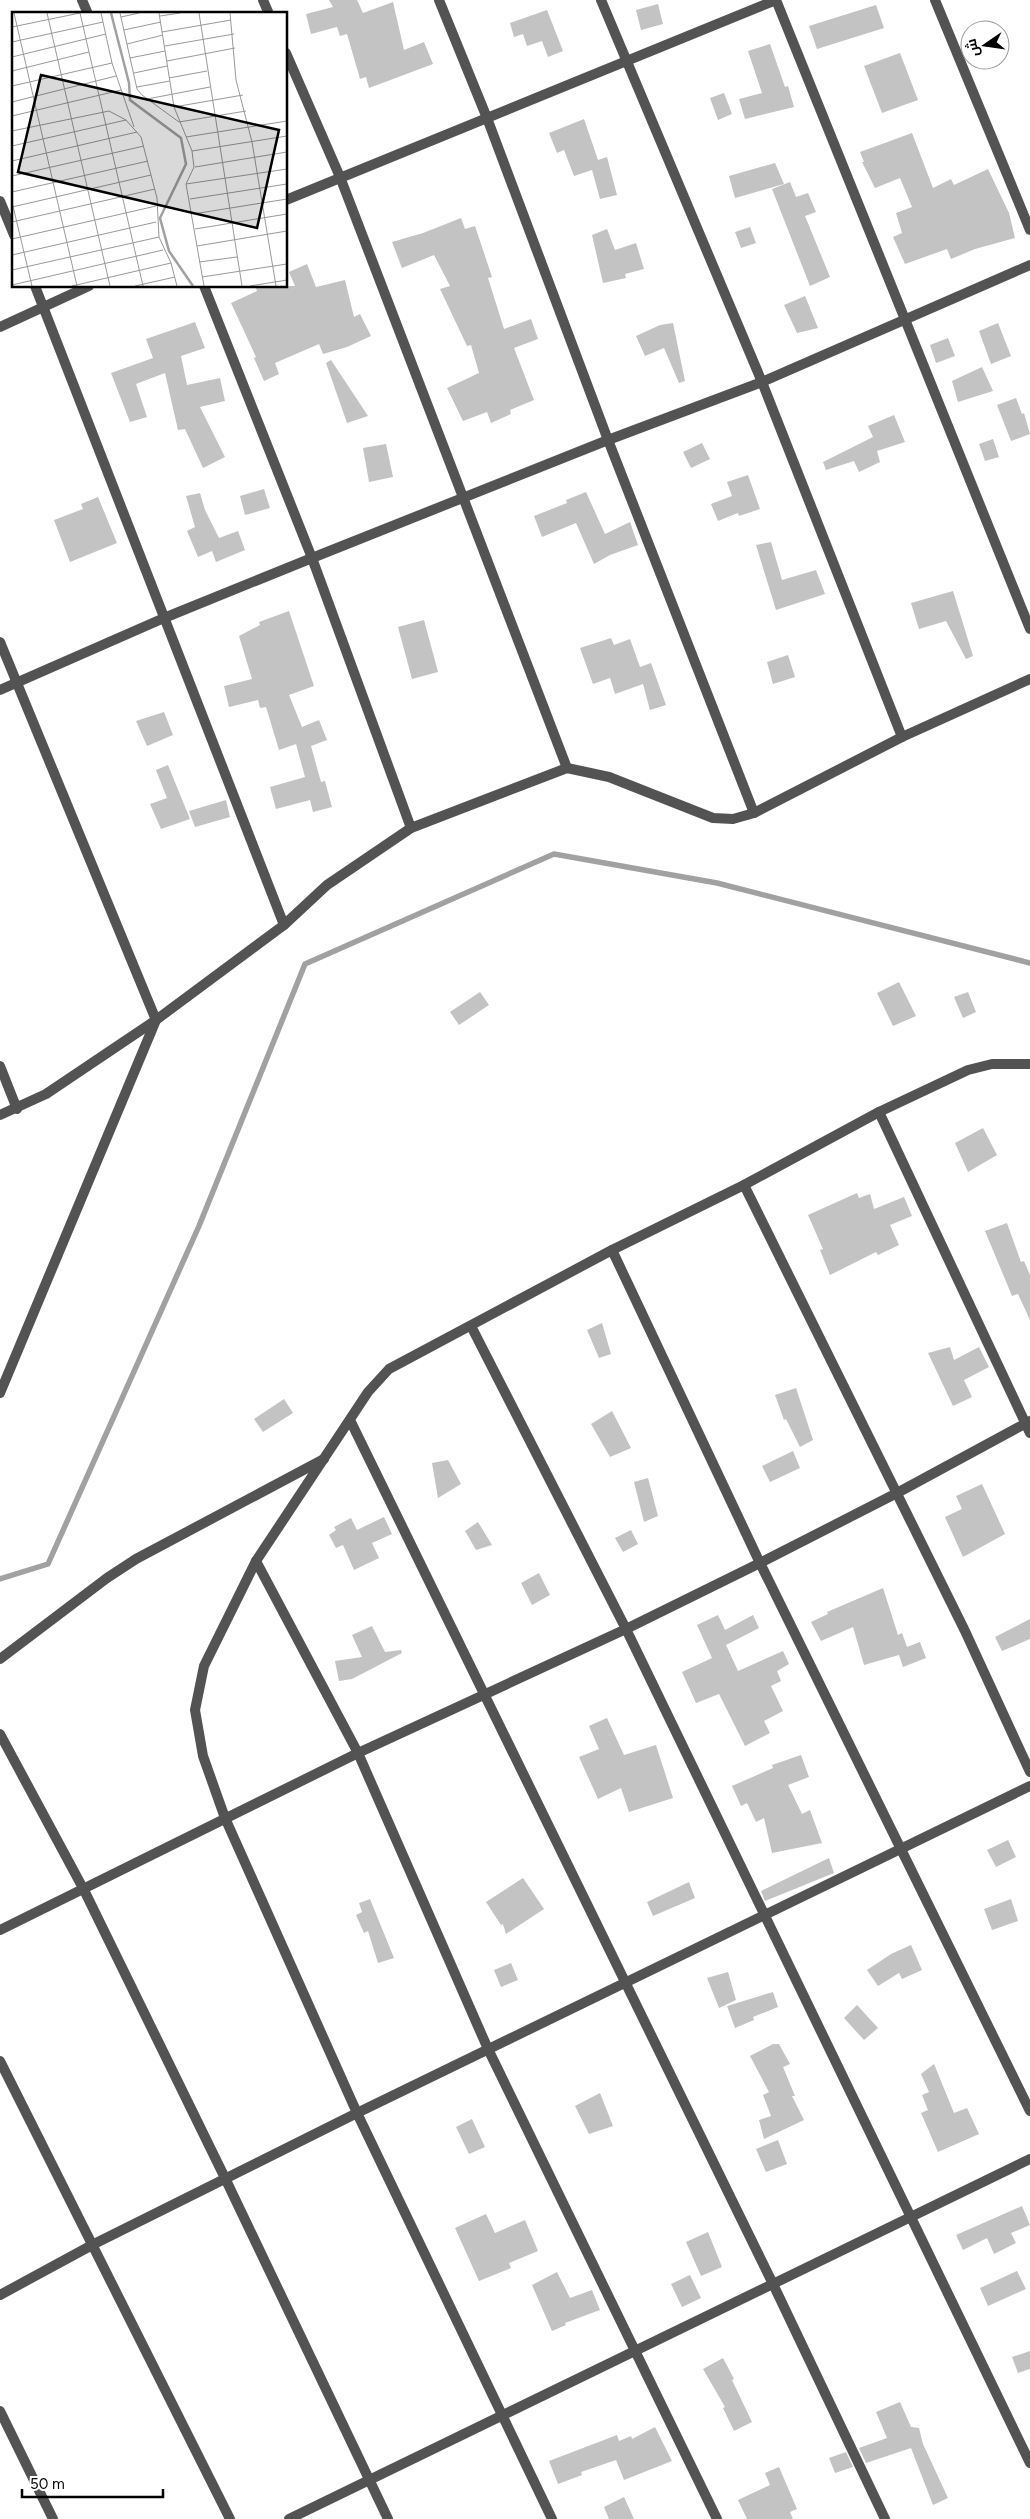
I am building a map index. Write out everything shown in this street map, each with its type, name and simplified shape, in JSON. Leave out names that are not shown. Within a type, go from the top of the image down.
[{"type":"street","points":[[82,0],[87,12]]},
{"type":"street","points":[[263,0],[268,12]]},
{"type":"street","points":[[439,0],[487,118],[608,440],[754,813]]},
{"type":"street","points":[[601,0],[762,382],[902,737]]},
{"type":"street","points":[[288,199],[776,0],[1030,629]]},
{"type":"street","points":[[935,0],[1030,230]]},
{"type":"street","points":[[288,58],[340,177],[567,768]]},
{"type":"street","points":[[0,201],[12,230]]},
{"type":"street","points":[[0,690],[164,618],[312,558],[463,500],[608,440],[762,382],[1030,265]]},
{"type":"street","points":[[36,288],[284,925]]},
{"type":"street","points":[[0,327],[85,288]]},
{"type":"street","points":[[205,288],[312,558],[411,828]]},
{"type":"street","points":[[0,642],[156,1020],[0,1393]]},
{"type":"street","points":[[0,1115],[46,1094],[156,1020],[284,925],[327,885],[411,828],[567,768],[610,777],[713,818],[733,820],[754,813],[902,737],[1030,678]]},
{"type":"street","points":[[552,2519],[501,2417],[357,2113],[225,1818],[203,1756],[195,1710],[204,1666],[256,1561],[368,1392],[389,1370],[612,1250],[744,1185],[879,1112],[968,1070],[992,1064],[1030,1064]]},
{"type":"street","points":[[0,1066],[17,1108]]},
{"type":"street","points":[[0,1930],[358,1753],[626,1629],[1028,1426],[879,1112]]},
{"type":"street","points":[[744,1185],[965,1631],[1030,1772]]},
{"type":"street","points":[[612,1250],[760,1563],[1030,2111]]},
{"type":"street","points":[[470,1326],[626,1629],[1030,2463]]},
{"type":"street","points":[[350,1420],[773,2284],[885,2519]]},
{"type":"street","points":[[0,1659],[107,1578],[136,1559],[325,1458]]},
{"type":"street","points":[[256,1561],[358,1753],[488,2049],[717,2519]]},
{"type":"street","points":[[0,1734],[84,1890],[226,2178],[388,2519]]},
{"type":"street","points":[[0,2295],[94,2244],[357,2113],[1030,1786]]},
{"type":"street","points":[[0,2061],[94,2244],[230,2519]]},
{"type":"street","points":[[289,2519],[1030,2158]]},
{"type":"street","points":[[0,2411],[53,2519]]},
{"type":"building","points":[[329,0],[357,0],[363,13],[393,2],[404,50],[424,42],[433,64],[369,88],[366,77],[360,79],[347,34],[340,36],[337,27],[311,34],[306,14],[333,7]]},
{"type":"building","points":[[658,4],[663,24],[641,30],[636,10]]},
{"type":"building","points":[[876,5],[884,28],[817,49],[809,26]]},
{"type":"building","points":[[547,10],[563,51],[548,57],[542,41],[527,46],[523,34],[514,37],[510,23]]},
{"type":"building","points":[[770,44],[785,87],[788,86],[794,107],[745,119],[739,99],[762,93],[748,51]]},
{"type":"building","points":[[900,53],[918,100],[882,113],[864,66]]},
{"type":"building","points":[[724,93],[732,114],[718,120],[710,98]]},
{"type":"building","points":[[584,119],[598,160],[607,157],[617,195],[600,199],[592,170],[574,176],[564,150],[557,153],[549,133]]},
{"type":"building","points":[[912,133],[933,188],[951,179],[954,185],[988,169],[1009,213],[1015,238],[975,249],[951,259],[947,249],[905,264],[893,237],[902,233],[896,213],[912,207],[900,178],[875,188],[862,162],[864,162],[860,152]]},
{"type":"building","points":[[775,163],[784,184],[735,198],[729,176]]},
{"type":"building","points":[[790,182],[796,197],[808,193],[816,212],[805,216],[830,277],[810,286],[772,189]]},
{"type":"building","points":[[461,218],[465,229],[475,226],[492,277],[488,278],[504,329],[531,319],[538,339],[514,348],[534,400],[510,410],[511,414],[491,423],[487,412],[463,421],[447,388],[479,373],[471,345],[467,346],[440,289],[450,286],[434,255],[402,268],[392,242],[423,233]]},
{"type":"building","points":[[750,227],[756,243],[741,248],[735,232]]},
{"type":"building","points":[[607,229],[615,250],[636,243],[644,269],[625,274],[626,278],[603,283],[592,235]]},
{"type":"building","points":[[307,264],[316,287],[345,280],[354,317],[360,314],[371,336],[347,347],[323,354],[319,344],[275,363],[279,374],[264,381],[254,358],[256,357],[231,303],[257,291],[256,288],[288,288],[288,286],[295,286],[289,272]]},
{"type":"building","points":[[805,296],[818,328],[797,333],[784,305]]},
{"type":"building","points":[[195,322],[205,348],[181,356],[187,385],[220,378],[225,401],[200,407],[225,457],[203,468],[185,429],[178,430],[165,373],[136,384],[147,417],[130,422],[111,373],[153,358],[146,339]]},
{"type":"building","points":[[673,323],[685,381],[679,383],[664,348],[645,356],[636,336],[660,325]]},
{"type":"building","points":[[998,323],[1011,356],[991,364],[979,331]]},
{"type":"building","points":[[948,338],[955,356],[936,363],[930,345]]},
{"type":"building","points":[[331,360],[368,416],[347,423],[326,363]]},
{"type":"building","points":[[982,367],[993,391],[958,402],[952,381]]},
{"type":"building","points":[[1016,398],[1022,414],[1024,413],[1030,434],[1011,441],[997,405]]},
{"type":"building","points":[[894,415],[905,442],[877,451],[880,462],[859,472],[854,461],[826,470],[823,462],[873,437],[868,426]]},
{"type":"building","points":[[993,439],[999,457],[985,461],[979,444]]},
{"type":"building","points":[[702,443],[710,459],[691,468],[683,452]]},
{"type":"building","points":[[386,444],[393,477],[369,482],[363,448]]},
{"type":"building","points":[[748,475],[760,509],[739,516],[738,513],[718,521],[711,504],[732,496],[727,482]]},
{"type":"building","points":[[264,489],[270,508],[245,515],[240,496]]},
{"type":"building","points":[[586,492],[605,534],[630,522],[638,545],[610,555],[594,564],[576,523],[542,537],[534,516],[567,503],[566,500]]},
{"type":"building","points":[[200,493],[205,510],[219,538],[238,531],[245,550],[216,562],[212,551],[198,557],[187,531],[195,527],[186,496]]},
{"type":"building","points":[[98,497],[117,543],[70,562],[54,520],[83,509],[81,504]]},
{"type":"building","points":[[771,542],[782,580],[816,570],[825,594],[776,610],[756,545]]},
{"type":"building","points":[[953,591],[973,656],[966,659],[946,621],[919,629],[911,603]]},
{"type":"building","points":[[289,611],[314,686],[289,695],[302,727],[319,720],[327,740],[311,746],[321,782],[325,781],[332,807],[313,812],[310,800],[276,809],[270,787],[305,777],[296,744],[279,750],[266,707],[260,708],[258,700],[229,707],[224,686],[252,679],[239,636],[260,625],[259,622]]},
{"type":"building","points":[[424,620],[438,672],[412,679],[398,627]]},
{"type":"building","points":[[611,638],[614,645],[630,639],[640,667],[651,663],[666,705],[650,710],[643,684],[615,694],[610,678],[593,684],[580,648]]},
{"type":"building","points":[[788,655],[795,677],[773,684],[767,662]]},
{"type":"building","points":[[164,712],[173,735],[147,746],[136,721]]},
{"type":"building","points":[[168,765],[190,819],[161,829],[150,804],[167,798],[156,770]]},
{"type":"building","points":[[226,800],[230,817],[195,827],[189,811]]},
{"type":"building","points":[[899,982],[916,1016],[893,1026],[877,993]]},
{"type":"building","points":[[480,992],[489,1005],[459,1025],[450,1012]]},
{"type":"building","points":[[968,992],[976,1012],[963,1018],[954,997]]},
{"type":"building","points":[[983,1128],[997,1155],[968,1172],[955,1143]]},
{"type":"building","points":[[857,1193],[859,1198],[870,1194],[874,1209],[904,1197],[912,1216],[890,1225],[899,1245],[878,1255],[876,1252],[830,1275],[820,1250],[823,1249],[808,1215]]},
{"type":"building","points":[[1007,1223],[1021,1262],[1024,1261],[1030,1275],[1030,1320],[1018,1294],[1012,1296],[985,1231]]},
{"type":"building","points":[[602,1323],[611,1354],[599,1358],[587,1330]]},
{"type":"building","points":[[950,1347],[954,1360],[979,1347],[989,1367],[964,1380],[972,1397],[953,1406],[928,1353]]},
{"type":"building","points":[[796,1388],[813,1440],[800,1447],[786,1419],[784,1420],[775,1395]]},
{"type":"building","points":[[284,1399],[293,1413],[263,1432],[254,1419]]},
{"type":"building","points":[[612,1411],[631,1448],[610,1457],[591,1424]]},
{"type":"building","points":[[793,1451],[800,1468],[770,1482],[762,1466]]},
{"type":"building","points":[[448,1460],[461,1484],[438,1498],[432,1463]]},
{"type":"building","points":[[648,1478],[658,1516],[644,1522],[634,1482]]},
{"type":"building","points":[[982,1484],[1005,1534],[963,1557],[945,1517],[962,1509],[956,1496]]},
{"type":"building","points":[[384,1517],[392,1534],[372,1543],[379,1558],[354,1570],[343,1545],[336,1548],[329,1535],[336,1530],[334,1527],[351,1518],[357,1530]]},
{"type":"building","points":[[478,1522],[492,1545],[476,1550],[465,1531]]},
{"type":"building","points":[[631,1530],[638,1544],[623,1552],[615,1538]]},
{"type":"building","points":[[539,1573],[550,1595],[532,1605],[521,1583]]},
{"type":"building","points":[[883,1588],[898,1635],[902,1633],[907,1647],[920,1642],[926,1658],[903,1667],[899,1655],[864,1665],[853,1627],[821,1641],[811,1622],[828,1614],[827,1612]]},
{"type":"building","points":[[718,1615],[725,1630],[753,1615],[759,1628],[726,1645],[738,1671],[783,1651],[789,1664],[777,1671],[781,1681],[771,1686],[783,1711],[764,1721],[770,1733],[745,1746],[719,1694],[696,1703],[682,1672],[712,1658],[697,1625]]},
{"type":"building","points":[[1030,1619],[1030,1639],[1002,1651],[995,1637]]},
{"type":"building","points":[[372,1626],[385,1652],[401,1650],[402,1653],[352,1679],[339,1681],[335,1661],[362,1657],[352,1635]]},
{"type":"building","points":[[607,1718],[624,1755],[656,1745],[673,1798],[629,1812],[621,1788],[598,1799],[579,1757],[599,1749],[589,1726]]},
{"type":"building","points":[[801,1755],[809,1777],[788,1785],[802,1814],[810,1810],[822,1843],[772,1853],[764,1818],[756,1822],[747,1803],[741,1806],[732,1786],[773,1768],[772,1765]]},
{"type":"building","points":[[1008,1840],[1016,1857],[996,1867],[987,1850]]},
{"type":"building","points":[[829,1858],[834,1873],[765,1901],[761,1891]]},
{"type":"building","points":[[523,1878],[544,1909],[506,1934],[503,1924],[501,1925],[486,1902]]},
{"type":"building","points":[[689,1882],[695,1898],[653,1916],[647,1902]]},
{"type":"building","points":[[370,1899],[394,1958],[378,1963],[368,1931],[364,1933],[356,1915],[362,1912],[359,1903]]},
{"type":"building","points":[[1011,1899],[1018,1921],[992,1930],[984,1909]]},
{"type":"building","points":[[911,1945],[922,1970],[902,1979],[899,1973],[878,1986],[867,1970],[891,1954]]},
{"type":"building","points":[[511,1963],[518,1980],[501,1987],[494,1970]]},
{"type":"building","points":[[728,1972],[736,2000],[719,2008],[707,1978]]},
{"type":"building","points":[[773,1992],[778,2007],[753,2017],[754,2020],[735,2028],[727,2006]]},
{"type":"building","points":[[857,2005],[878,2028],[864,2040],[844,2018]]},
{"type":"building","points":[[773,2044],[779,2044],[790,2064],[783,2067],[795,2096],[792,2096],[804,2120],[764,2139],[759,2120],[771,2116],[763,2095],[769,2092],[750,2056]]},
{"type":"building","points":[[934,2064],[954,2113],[967,2108],[979,2134],[938,2152],[921,2113],[928,2110],[922,2095],[929,2092],[921,2074]]},
{"type":"building","points":[[600,2093],[613,2126],[589,2134],[575,2106]]},
{"type":"building","points":[[472,2119],[485,2147],[469,2154],[456,2127]]},
{"type":"building","points":[[778,2140],[787,2164],[766,2172],[756,2149]]},
{"type":"building","points":[[1022,2206],[1030,2225],[1011,2233],[1016,2243],[994,2254],[987,2238],[963,2250],[956,2235]]},
{"type":"building","points":[[486,2214],[495,2233],[525,2220],[538,2251],[509,2263],[511,2268],[479,2281],[455,2228]]},
{"type":"building","points":[[708,2232],[722,2267],[701,2276],[686,2242]]},
{"type":"building","points":[[1017,2271],[1026,2289],[988,2306],[980,2288]]},
{"type":"building","points":[[557,2272],[570,2298],[592,2290],[600,2310],[565,2323],[566,2325],[552,2331],[532,2285]]},
{"type":"building","points":[[690,2275],[701,2298],[682,2307],[671,2284]]},
{"type":"building","points":[[1030,2351],[1030,2369],[1018,2373],[1012,2357]]},
{"type":"building","points":[[723,2358],[752,2422],[734,2431],[723,2408],[725,2407],[703,2369]]},
{"type":"building","points":[[900,2402],[911,2427],[919,2428],[923,2444],[948,2498],[933,2505],[911,2448],[866,2463],[859,2448],[887,2438],[876,2412]]},
{"type":"building","points":[[655,2427],[672,2461],[624,2480],[616,2460],[581,2472],[582,2475],[558,2484],[549,2461],[617,2435],[619,2441],[631,2436],[632,2439]]},
{"type":"building","points":[[846,2452],[853,2467],[835,2473],[829,2458]]},
{"type":"building","points":[[779,2467],[797,2509],[790,2512],[793,2519],[747,2519],[738,2500],[770,2485],[765,2473]]},
{"type":"building","points":[[624,2497],[634,2519],[609,2519],[604,2507]]},
{"type":"waterway","points":[[0,1579],[48,1564],[199,1226],[305,964],[554,854],[717,883],[1030,963]]}]
